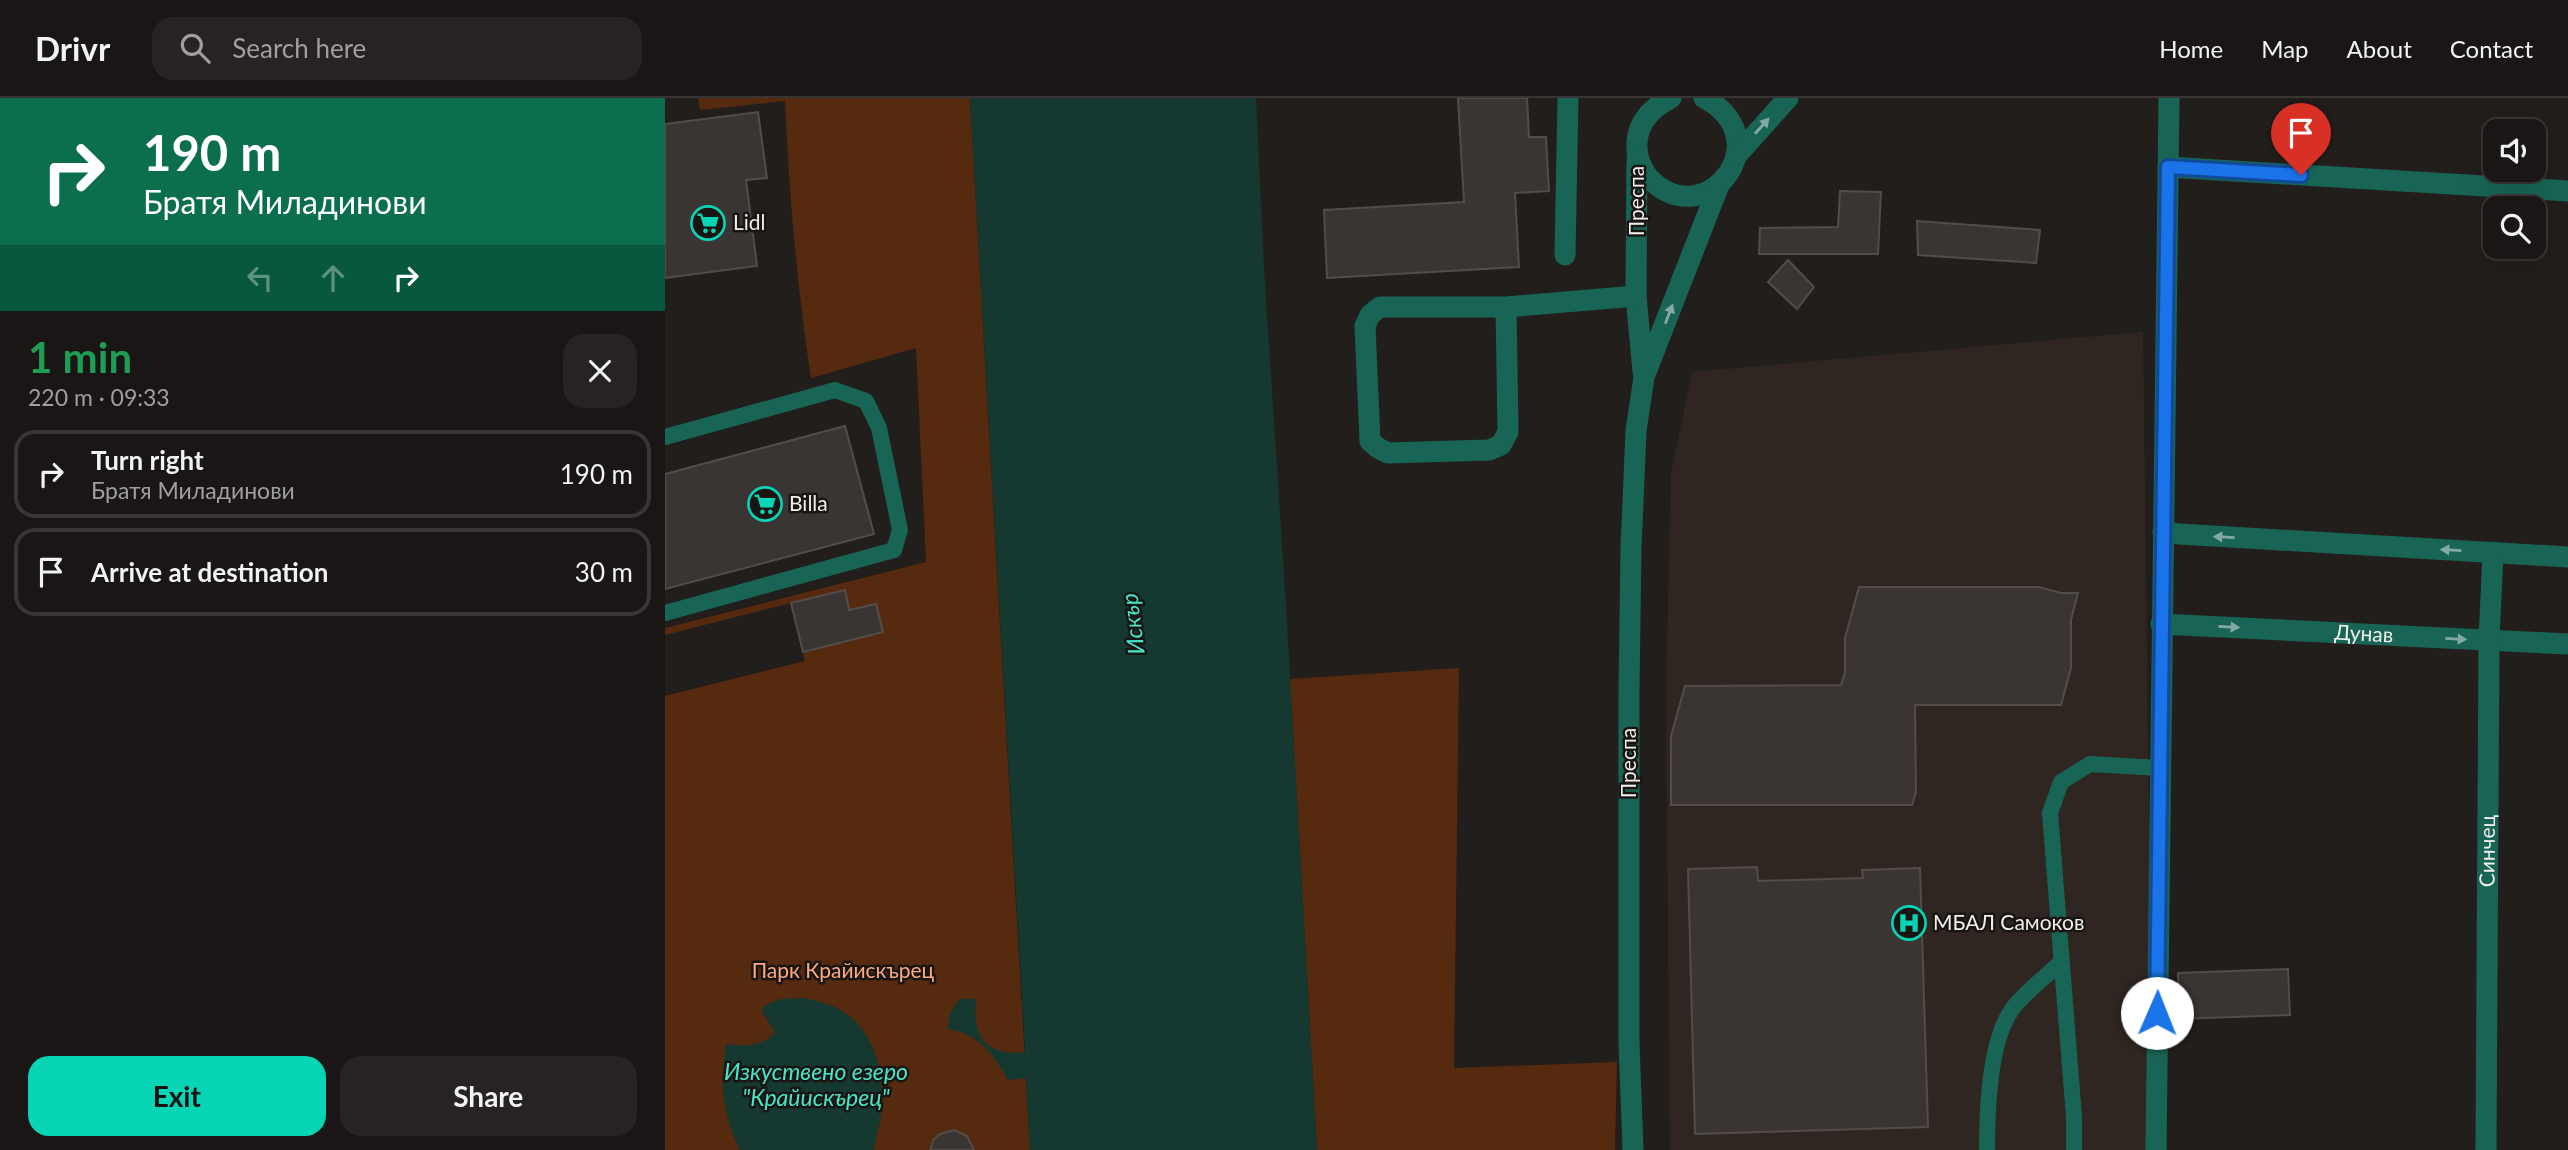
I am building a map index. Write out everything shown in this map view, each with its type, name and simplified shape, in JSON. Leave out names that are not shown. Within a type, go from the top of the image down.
[{"type":"street","points":[[1565,255],[1568,98]]},
{"type":"street","points":[[1640,128],[1641,98]]},
{"type":"street","points":[[1640,128],[1647,115],[1671,98]]},
{"type":"street","points":[[1704,98],[1727,114],[1734,126],[1738,140],[1737,155]]},
{"type":"street","name":"Преспа","points":[[1633,1150],[1629,1043],[1631,548],[1636,431],[1644,377],[1719,185],[1727,176],[1737,155],[1788,98]]},
{"type":"street","points":[[2156,1150],[2169,98]]},
{"type":"street","name":"Преспа","points":[[1640,128],[1637,151],[1636,296],[1644,377]]},
{"type":"street","points":[[1637,151],[1641,166],[1650,179],[1675,195],[1706,192],[1719,185]]},
{"type":"street","points":[[2168,167],[2568,191]]},
{"type":"street","points":[[1506,307],[1508,432],[1501,445],[1489,450],[1388,453],[1370,441],[1365,326],[1370,316],[1380,307],[1506,307],[1636,296]]},
{"type":"street","points":[[2163,533],[2568,557]]},
{"type":"street","name":"Синчец","points":[[2486,1150],[2489,640],[2493,552]]},
{"type":"street","name":"Дунав","points":[[2161,624],[2568,644]]},
{"type":"lane","points":[[665,438],[835,390],[866,401],[879,428],[900,530],[894,550],[665,613]]},
{"type":"lane","points":[[2074,1150],[2074,1117],[2050,813],[2061,782],[2090,764],[2160,768]]},
{"type":"lane","points":[[1987,1150],[1987,1110],[2002,1033],[2011,1011],[2061,961]]},
{"type":"shaded area","name":"МБАЛ Самоков","points":[[2143,332],[2153,1150],[1670,1150],[1666,695],[1671,473],[1692,372]]},
{"type":"green space","name":"Парк Крайискърец","points":[[698,98],[970,98],[1030,1150],[665,1150],[665,696],[805,661],[791,603],[665,635],[665,628],[926,562],[916,348],[811,378],[794,240],[785,101],[700,110]]},
{"type":"green space","points":[[1459,668],[1454,1068],[1617,1062],[1615,1150],[1317,1150],[1290,679]]},
{"type":"water","name":"Искър","points":[[970,98],[1256,98],[1317,1150],[1030,1150],[1026,1078],[1008,1080],[997,1061],[977,1041],[948,1029],[951,1013],[960,999],[976,999],[976,1023],[984,1041],[1000,1051],[1025,1052]]},
{"type":"water","name":"Изкуствено езеро \"Крайискърец\"","points":[[805,998],[833,1006],[849,1016],[868,1038],[874,1050],[882,1093],[874,1150],[740,1150],[734,1137],[724,1098],[726,1044],[746,1045],[770,1038],[775,1033],[762,1011],[764,1006],[780,999]]},
{"type":"building","points":[[1458,98],[1527,98],[1529,137],[1546,137],[1549,191],[1515,193],[1519,267],[1327,278],[1324,210],[1464,202]]},
{"type":"building","name":"Lidl","points":[[758,112],[767,178],[746,180],[757,266],[665,278],[665,124]]},
{"type":"building","points":[[1840,191],[1881,192],[1878,254],[1759,254],[1760,228],[1838,227]]},
{"type":"building","points":[[1917,221],[2040,230],[2036,263],[1918,255]]},
{"type":"building","points":[[1788,260],[1814,287],[1797,309],[1768,282]]},
{"type":"building","name":"Billa","points":[[845,426],[874,534],[665,589],[665,474]]},
{"type":"building","points":[[1859,587],[2039,587],[2061,593],[2078,593],[2071,620],[2071,668],[2061,705],[1915,705],[1916,792],[1912,805],[1671,805],[1671,736],[1685,686],[1841,685],[1845,672],[1845,638]]},
{"type":"building","points":[[845,590],[849,610],[876,604],[883,632],[803,652],[791,603]]},
{"type":"building","points":[[1757,867],[1758,881],[1863,878],[1862,870],[1920,868],[1928,1127],[1695,1134],[1688,869]]},
{"type":"building","points":[[2288,969],[2290,1015],[2179,1019],[2178,973]]},
{"type":"building","points":[[954,1130],[967,1136],[974,1150],[930,1150],[934,1139],[940,1134]]},
{"type":"place","name":"Lidl","points":[[708,223]]},
{"type":"place","name":"Billa","points":[[765,504]]},
{"type":"place","name":"МБАЛ Самоков","points":[[1909,923]]},
{"type":"route","points":[[2157,1013],[2168,167],[2301,175]]}]
